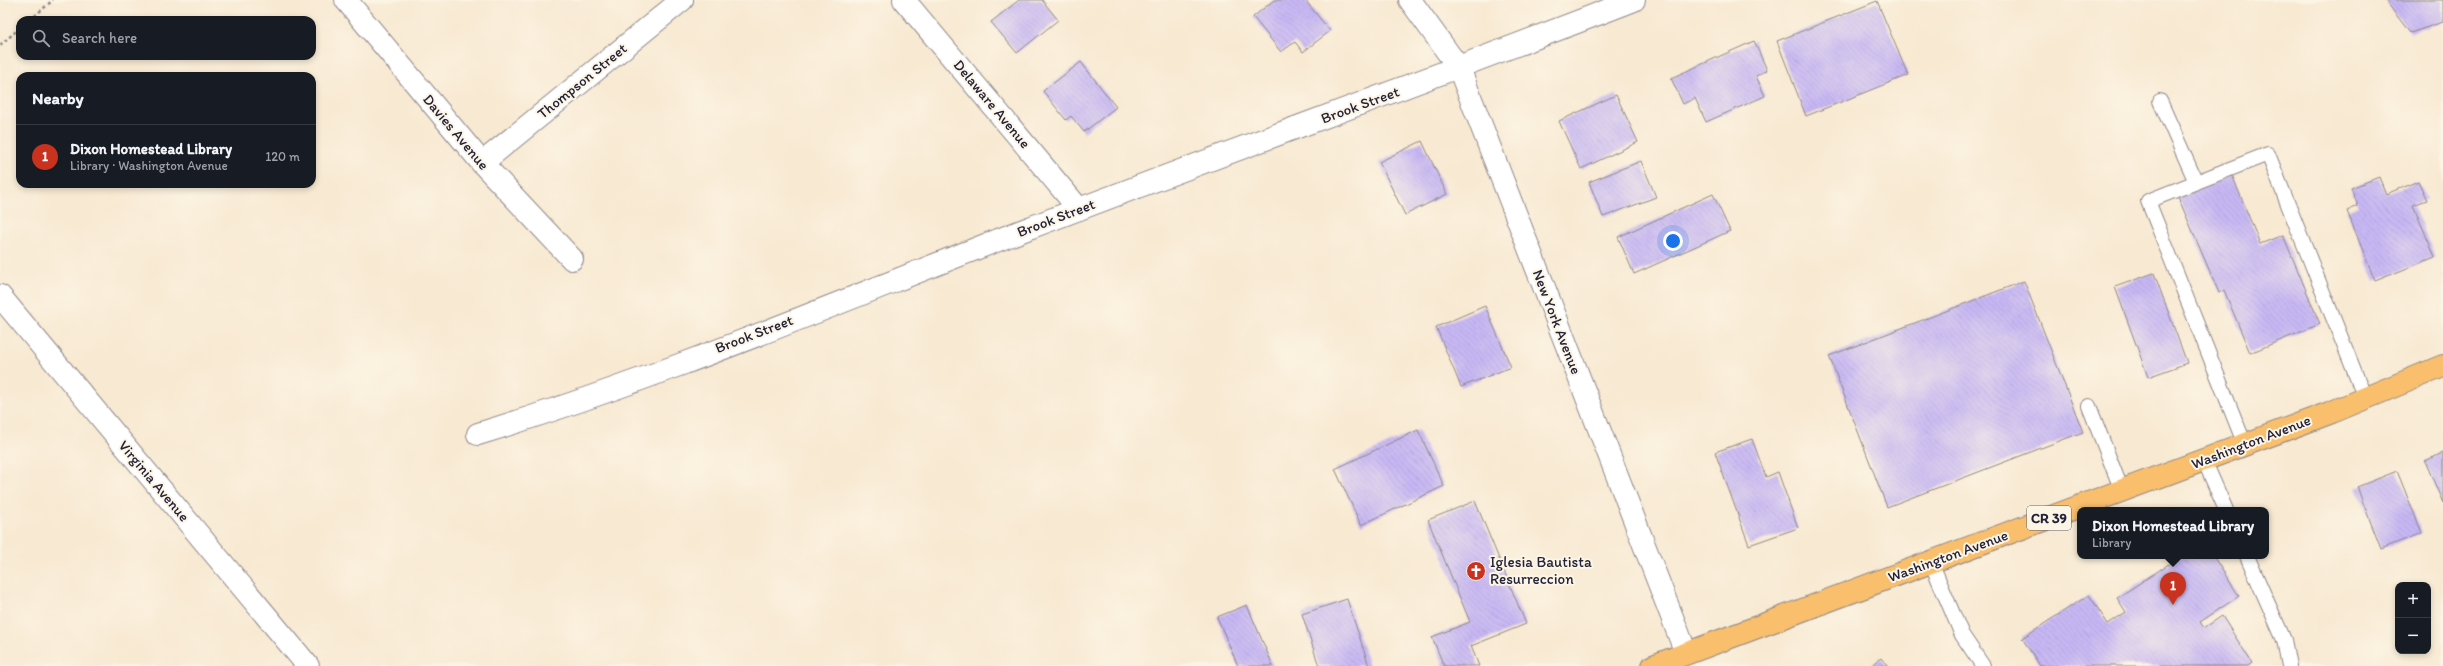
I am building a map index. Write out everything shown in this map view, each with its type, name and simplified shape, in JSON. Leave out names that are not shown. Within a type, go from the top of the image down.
[{"type":"main road","name":"Washington Avenue","points":[[2079,507],[2245,445],[2443,366]]},
{"type":"main road","name":"Washington Avenue","points":[[1653,666],[1690,660],[1931,562],[2077,508]]},
{"type":"street","name":"Davies Avenue","points":[[346,0],[482,163],[572,259]]},
{"type":"street","name":"Thompson Street","points":[[482,163],[682,0]]},
{"type":"street","name":"Delaware Avenue","points":[[904,0],[1079,208]]},
{"type":"street","name":"New York Avenue","points":[[1410,0],[1459,68],[1690,660]]},
{"type":"street","name":"Brook Street","points":[[478,434],[572,405],[1079,208],[1459,68],[1634,0]]},
{"type":"street","name":"Virginia Avenue","points":[[0,296],[308,666]]},
{"type":"lane","points":[[2160,101],[2196,182]]},
{"type":"lane","points":[[2245,445],[2148,201],[2196,182],[2268,154],[2365,398]]},
{"type":"lane","points":[[2088,406],[2122,491]]},
{"type":"lane","points":[[2204,460],[2225,507]]},
{"type":"lane","points":[[2248,559],[2284,640],[2289,666]]},
{"type":"lane","points":[[1931,562],[1962,635],[1983,666]]},
{"type":"path","points":[[35,16],[53,0]]},
{"type":"path","points":[[0,45],[16,31]]},
{"type":"building","points":[[1019,0],[1042,0],[1058,20],[1017,53],[991,22]]},
{"type":"building","points":[[1274,0],[1305,0],[1330,31],[1303,52],[1295,42],[1281,52],[1253,17]]},
{"type":"building","points":[[2385,0],[2443,0],[2443,22],[2410,33]]},
{"type":"building","points":[[1877,1],[1908,75],[1806,116],[1777,41]]},
{"type":"building","points":[[1754,41],[1767,70],[1756,76],[1765,96],[1706,122],[1695,98],[1683,104],[1671,78]]},
{"type":"building","points":[[1081,62],[1116,107],[1084,132],[1071,116],[1066,120],[1043,91]]},
{"type":"building","points":[[1616,95],[1638,142],[1581,169],[1559,121]]},
{"type":"building","points":[[1422,141],[1447,194],[1405,215],[1379,162]]},
{"type":"building","points":[[1641,161],[1656,197],[1603,217],[1589,182]]},
{"type":"building","points":[[2232,175],[2260,244],[2283,235],[2320,324],[2250,353],[2224,290],[2219,293],[2178,197]]},
{"type":"building","points":[[2379,177],[2386,194],[2418,181],[2427,200],[2413,205],[2435,257],[2375,281],[2347,211],[2358,206],[2351,188]]},
{"type":"building","points":[[1713,194],[1730,231],[1634,274],[1618,237]]},
{"type":"building","points":[[2154,273],[2187,363],[2148,377],[2115,287]]},
{"type":"building","points":[[2024,281],[2083,432],[1887,507],[1829,356]]},
{"type":"building","points":[[1485,306],[1511,367],[1461,387],[1436,327]]},
{"type":"building","points":[[1418,430],[1444,486],[1361,525],[1335,469]]},
{"type":"building","points":[[1752,439],[1766,477],[1778,472],[1798,528],[1749,545],[1715,452]]},
{"type":"building","points":[[2443,453],[2443,503],[2425,461]]},
{"type":"building","points":[[2397,471],[2422,533],[2381,549],[2357,487]]},
{"type":"building","name":"Iglesia Bautista Resurreccion","points":[[1475,501],[1526,624],[1471,646],[1479,666],[1444,666],[1432,637],[1470,622],[1428,520]]},
{"type":"building","points":[[2176,559],[2215,559],[2239,596],[2200,622],[2204,628],[2222,616],[2252,663],[2248,666],[2040,666],[2022,638],[2089,595],[2108,624],[2126,612],[2117,598]]},
{"type":"building","points":[[1347,599],[1369,666],[1319,666],[1302,614]]},
{"type":"building","points":[[1247,605],[1273,666],[1238,666],[1217,617]]},
{"type":"building","points":[[1881,658],[1888,666],[1871,666]]},
{"type":"place","name":"Iglesia Bautista Resurreccion","points":[[1476,571]]},
{"type":"place","name":"Dixon Homestead Library","points":[[2173,605]]}]
